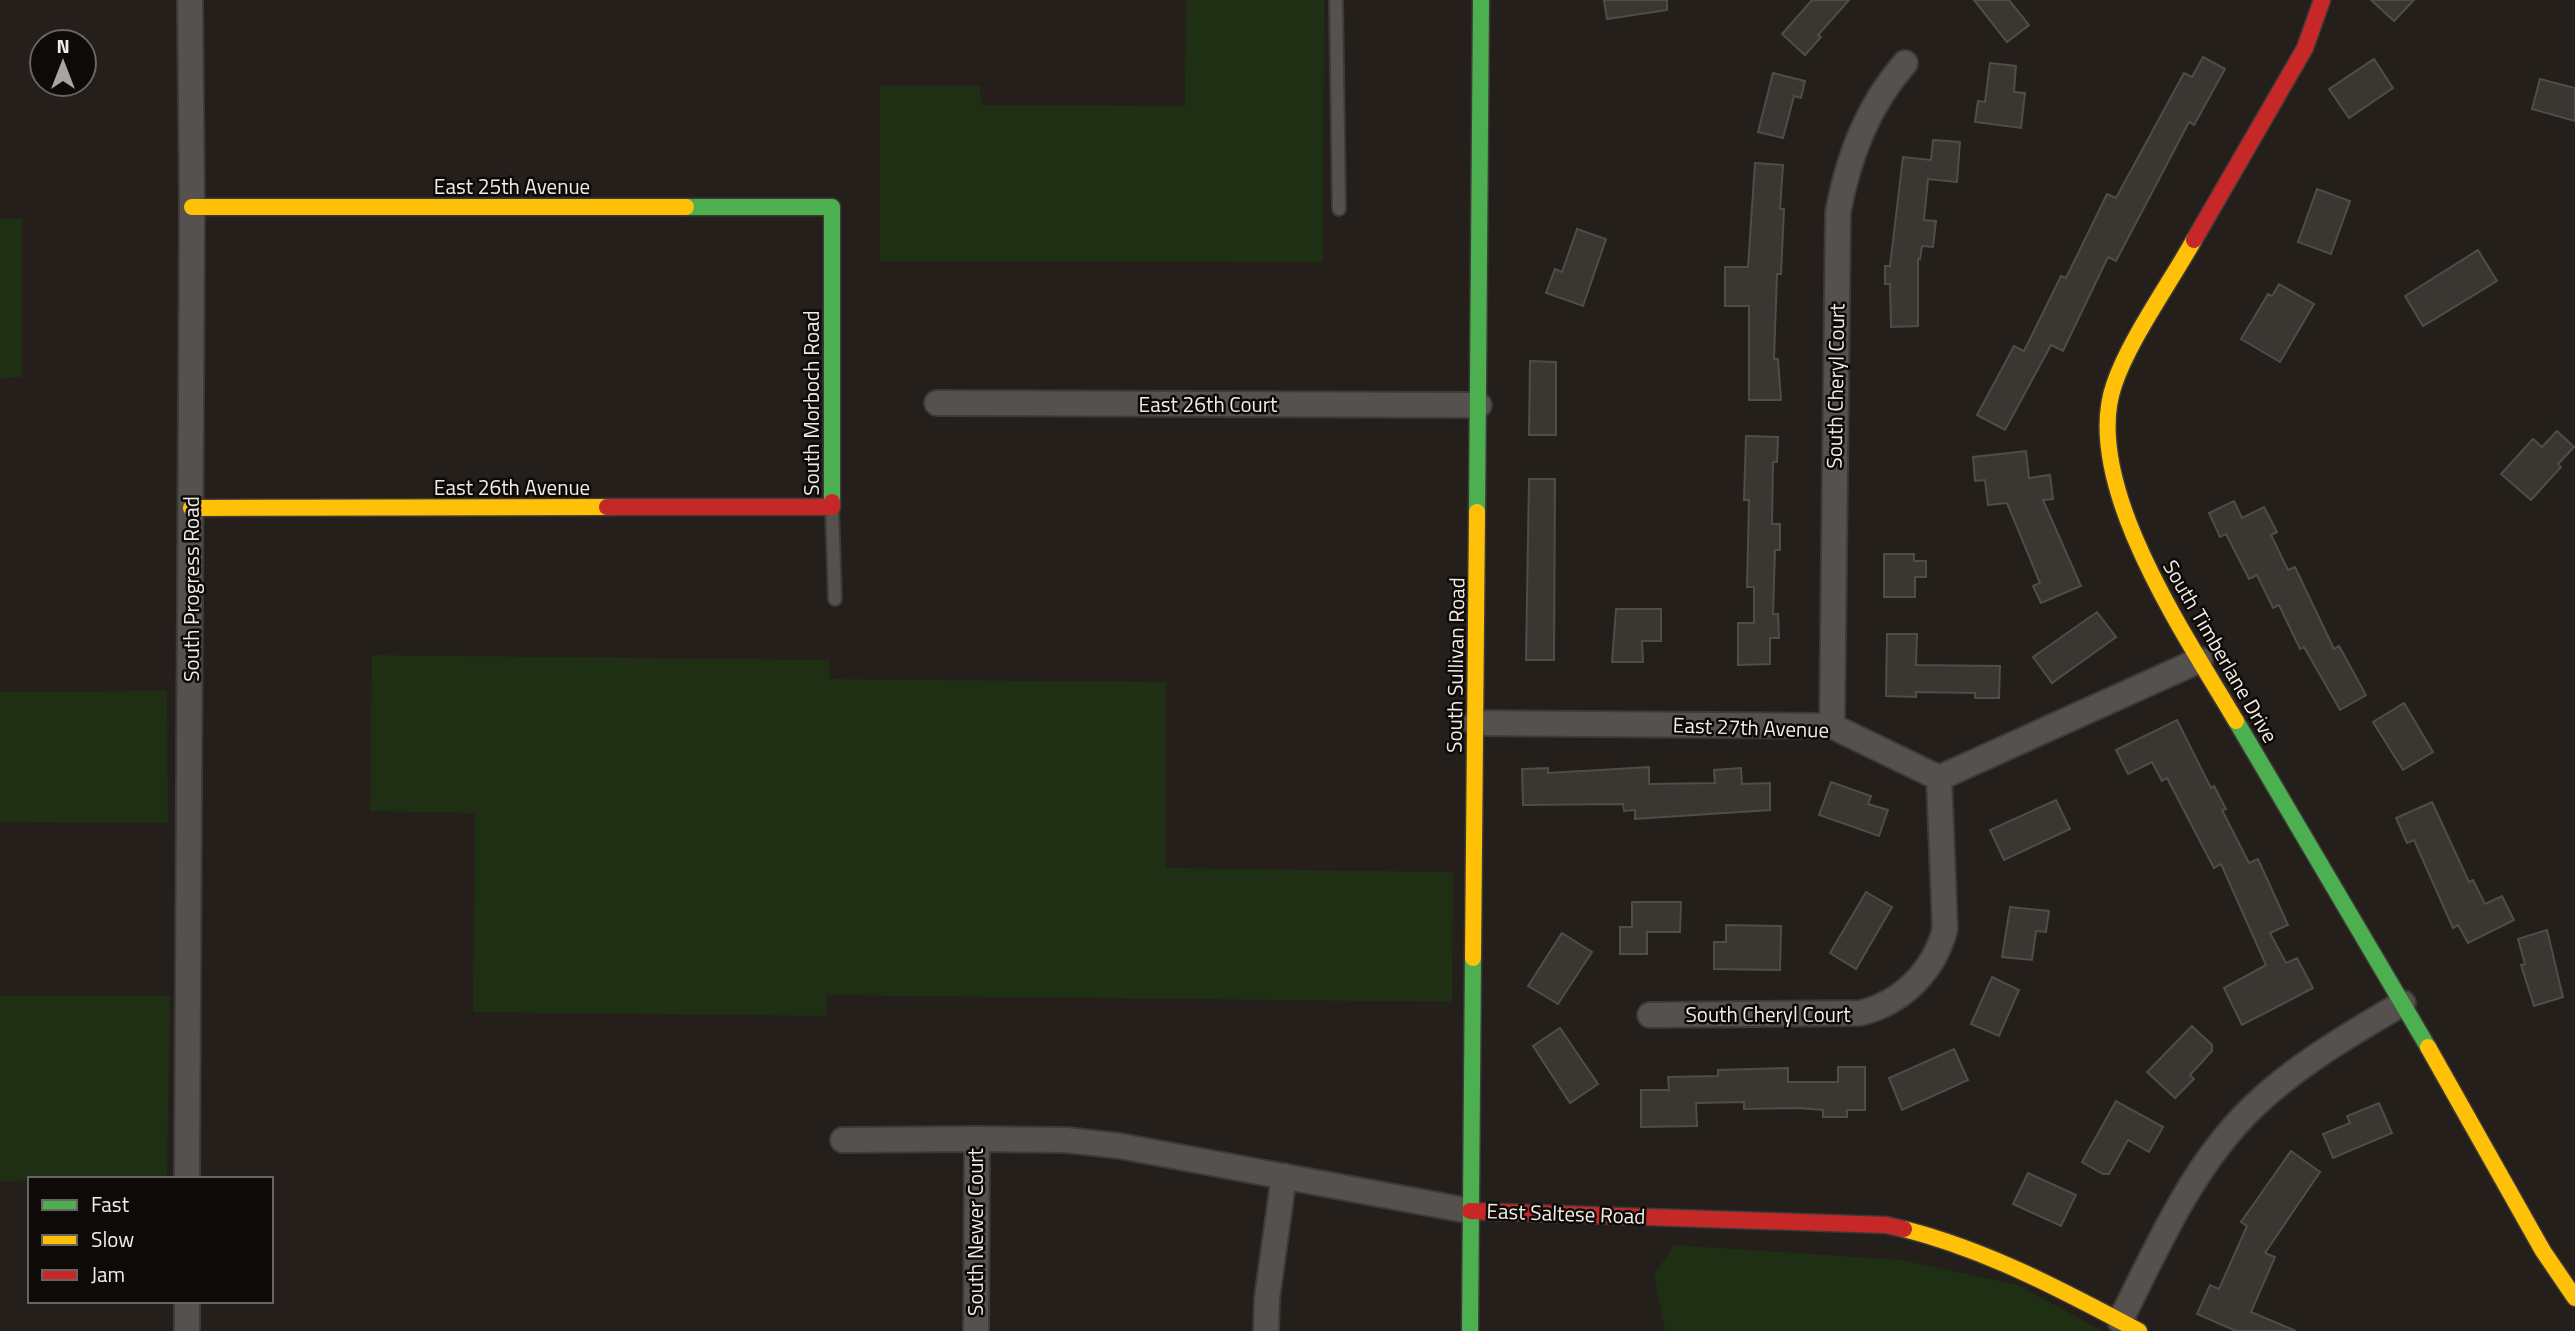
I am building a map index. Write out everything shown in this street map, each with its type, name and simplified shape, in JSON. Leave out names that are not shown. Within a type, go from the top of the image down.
[{"type":"street","name":"South Progress Road","points":[[187,1177],[192,207],[190,0]]},
{"type":"street","name":"South Sullivan Road","points":[[1470,1331],[1481,0]]},
{"type":"street","name":"South Timberlane Drive","points":[[2322,0],[2305,48],[2125,360],[2113,386],[2108,417],[2118,497],[2134,539],[2200,660],[2403,1003],[2543,1251],[2575,1298]]},
{"type":"street","name":"South Cheryl Court","points":[[1832,726],[1838,212],[1857,138],[1882,89],[1905,62]]},
{"type":"street","name":"East 25th Avenue","points":[[192,207],[832,207]]},
{"type":"street","name":"South Morboch Road","points":[[832,207],[832,508]]},
{"type":"street","name":"East 26th Court","points":[[937,403],[1479,405]]},
{"type":"street","name":"East 26th Avenue","points":[[191,508],[832,508]]},
{"type":"street","points":[[1939,778],[2200,660]]},
{"type":"street","name":"East 27th Avenue","points":[[1475,723],[1832,726],[1939,778]]},
{"type":"street","name":"South Cheryl Court","points":[[1650,1015],[1861,1013],[1884,1007],[1903,995],[1930,964],[1940,948],[1945,929],[1939,778]]},
{"type":"street","points":[[2129,1326],[2182,1200],[2214,1151],[2244,1116],[2327,1049],[2403,1003]]},
{"type":"street","name":"East Saltese Road","points":[[977,1139],[1066,1140],[1120,1146],[1470,1210],[1886,1225],[1917,1231],[1986,1255],[2129,1326]]},
{"type":"street","name":"South Newer Court","points":[[843,1140],[977,1139],[976,1331]]},
{"type":"street","points":[[1266,1331],[1266,1298],[1284,1176]]},
{"type":"street","points":[[187,1303],[187,1331]]},
{"type":"lane","points":[[1336,0],[1339,209]]},
{"type":"lane","name":"South Morboch Road","points":[[832,508],[835,599]]},
{"type":"green space","points":[[1186,0],[1324,0],[1323,262],[880,261],[880,86],[980,86],[981,105],[1185,106]]},
{"type":"green space","points":[[0,219],[22,219],[22,377],[0,379]]},
{"type":"green space","points":[[372,655],[829,660],[829,679],[1166,682],[1166,868],[1453,872],[1452,1002],[827,995],[826,1016],[473,1012],[475,813],[370,811]]},
{"type":"green space","points":[[167,691],[168,823],[0,822],[0,692]]},
{"type":"green space","points":[[0,996],[170,996],[167,1177],[28,1177],[28,1181],[0,1181]]},
{"type":"green space","points":[[1674,1245],[1901,1260],[2018,1285],[2102,1331],[1665,1331],[1654,1275]]},
{"type":"building","points":[[1604,0],[1667,0],[1667,10],[1607,19]]},
{"type":"building","points":[[1812,0],[1849,0],[1818,35],[1821,37],[1805,55],[1782,34]]},
{"type":"building","points":[[1974,0],[2009,0],[2029,25],[2007,42]]},
{"type":"building","points":[[2371,0],[2414,0],[2394,21]]},
{"type":"building","points":[[2203,57],[2225,69],[2194,125],[2189,122],[2116,261],[2108,257],[2063,351],[2051,345],[2005,430],[1977,415],[2014,346],[2024,351],[2061,276],[2066,278],[2107,194],[2116,198],[2184,73],[2192,77]]},
{"type":"building","points":[[2374,59],[2393,88],[2349,118],[2329,89]]},
{"type":"building","points":[[1990,63],[2016,66],[2014,92],[2025,93],[2021,128],[1975,122],[1978,101],[1985,102]]},
{"type":"building","points":[[1773,73],[1805,81],[1801,98],[1794,96],[1783,138],[1758,132]]},
{"type":"building","points":[[2540,79],[2575,88],[2575,121],[2532,109]]},
{"type":"building","points":[[1933,140],[1960,142],[1957,182],[1928,179],[1924,220],[1936,221],[1933,247],[1922,246],[1918,259],[1918,326],[1891,327],[1890,284],[1885,284],[1885,266],[1890,266],[1903,157],[1931,160]]},
{"type":"building","points":[[1755,163],[1783,165],[1780,209],[1784,209],[1781,274],[1777,274],[1774,359],[1778,359],[1781,400],[1749,400],[1749,306],[1725,306],[1725,267],[1748,267]]},
{"type":"building","points":[[2317,189],[2350,201],[2331,254],[2298,242]]},
{"type":"building","points":[[1577,229],[1606,239],[1583,306],[1546,293],[1555,269],[1562,272]]},
{"type":"building","points":[[2478,250],[2497,281],[2423,326],[2405,296]]},
{"type":"building","points":[[2279,284],[2314,304],[2280,362],[2241,339],[2268,294],[2272,296]]},
{"type":"building","points":[[1530,361],[1556,362],[1556,435],[1529,435]]},
{"type":"building","points":[[2557,431],[2574,447],[2558,464],[2561,467],[2531,500],[2501,474],[2533,439],[2542,447]]},
{"type":"building","points":[[1746,436],[1778,437],[1777,462],[1773,462],[1772,524],[1780,524],[1780,550],[1775,550],[1773,614],[1778,614],[1779,638],[1770,638],[1770,664],[1738,665],[1738,623],[1754,623],[1754,587],[1747,587],[1749,500],[1744,500]]},
{"type":"building","points":[[2026,451],[2029,478],[2050,475],[2053,499],[2043,500],[2081,586],[2041,603],[2033,586],[2040,583],[2007,503],[1988,505],[1985,480],[1975,481],[1973,457]]},
{"type":"building","points":[[1529,479],[1555,479],[1554,660],[1526,660]]},
{"type":"building","points":[[2234,501],[2242,518],[2264,507],[2277,532],[2271,535],[2288,570],[2295,567],[2334,649],[2339,646],[2366,695],[2340,710],[2304,647],[2300,649],[2279,605],[2273,608],[2257,575],[2249,579],[2226,534],[2220,537],[2209,513]]},
{"type":"building","points":[[1884,554],[1914,554],[1914,561],[1926,561],[1926,577],[1915,577],[1915,597],[1884,597]]},
{"type":"building","points":[[1616,609],[1661,609],[1661,641],[1642,641],[1643,662],[1612,662]]},
{"type":"building","points":[[2097,612],[2116,637],[2052,683],[2033,657]]},
{"type":"building","points":[[1887,634],[1917,634],[1916,665],[2000,666],[1999,698],[1975,698],[1975,693],[1916,692],[1916,697],[1886,696]]},
{"type":"building","points":[[2404,703],[2433,752],[2403,770],[2373,722]]},
{"type":"building","points":[[2177,720],[2211,788],[2214,786],[2226,809],[2222,810],[2249,863],[2258,859],[2288,925],[2270,933],[2286,963],[2297,958],[2313,988],[2242,1025],[2224,988],[2266,965],[2221,864],[2214,868],[2167,778],[2162,781],[2152,762],[2128,774],[2116,750]]},
{"type":"building","points":[[1649,767],[1649,784],[1715,783],[1714,770],[1741,768],[1742,784],[1770,783],[1770,810],[1635,819],[1635,810],[1624,811],[1623,804],[1523,805],[1522,769],[1548,768],[1548,773]]},
{"type":"building","points":[[1831,782],[1871,796],[1868,804],[1888,810],[1879,836],[1819,815]]},
{"type":"building","points":[[2056,800],[2070,829],[2004,860],[1990,830]]},
{"type":"building","points":[[2432,802],[2469,882],[2473,880],[2485,904],[2502,896],[2514,920],[2468,943],[2458,925],[2453,928],[2414,840],[2407,843],[2396,818]]},
{"type":"building","points":[[1866,892],[1892,907],[1856,969],[1830,953]]},
{"type":"building","points":[[1632,902],[1681,902],[1680,932],[1647,932],[1647,954],[1620,954],[1620,927],[1632,927]]},
{"type":"building","points":[[2010,907],[2049,911],[2046,932],[2036,931],[2032,960],[2002,957]]},
{"type":"building","points":[[1726,925],[1781,926],[1780,970],[1714,969],[1714,942],[1726,942]]},
{"type":"building","points":[[2547,930],[2563,997],[2534,1006],[2521,965],[2525,964],[2518,939]]},
{"type":"building","points":[[1562,933],[1592,952],[1558,1004],[1528,986]]},
{"type":"building","points":[[1992,977],[2019,990],[1999,1036],[1971,1024]]},
{"type":"building","points":[[2192,1026],[2212,1045],[2212,1051],[2190,1075],[2194,1079],[2175,1098],[2147,1072]]},
{"type":"building","points":[[1560,1028],[1598,1084],[1570,1103],[1533,1046]]},
{"type":"building","points":[[1954,1049],[1968,1080],[1902,1110],[1889,1078]]},
{"type":"building","points":[[1838,1067],[1865,1067],[1865,1110],[1847,1110],[1847,1117],[1823,1117],[1823,1110],[1744,1109],[1744,1102],[1696,1103],[1697,1126],[1641,1127],[1641,1090],[1669,1090],[1668,1077],[1718,1076],[1718,1070],[1788,1068],[1788,1082],[1838,1082]]},
{"type":"building","points":[[2116,1101],[2163,1127],[2149,1152],[2128,1140],[2109,1174],[2103,1174],[2082,1162]]},
{"type":"building","points":[[2379,1103],[2392,1133],[2333,1158],[2323,1134],[2350,1123],[2347,1116]]},
{"type":"building","points":[[2291,1151],[2320,1172],[2265,1253],[2275,1257],[2251,1312],[2296,1331],[2236,1331],[2197,1314],[2210,1285],[2219,1289],[2247,1226],[2241,1222]]},
{"type":"building","points":[[2028,1173],[2076,1195],[2061,1226],[2013,1204]]},
{"type":"traffic: fast","points":[[1477,512],[1481,0]]},
{"type":"traffic: fast","points":[[686,207],[832,207],[832,502]]},
{"type":"traffic: fast","points":[[2236,721],[2428,1047]]},
{"type":"traffic: fast","points":[[1470,1331],[1473,958]]},
{"type":"traffic: slow","points":[[192,207],[686,207]]},
{"type":"traffic: slow","points":[[2194,240],[2121,368],[2114,385],[2108,424],[2112,467],[2125,513],[2144,559],[2167,604],[2236,721]]},
{"type":"traffic: slow","points":[[191,508],[607,507]]},
{"type":"traffic: slow","points":[[1473,958],[1477,512]]},
{"type":"traffic: slow","points":[[2428,1047],[2543,1251],[2575,1298]]},
{"type":"traffic: slow","points":[[1904,1229],[1995,1260],[2139,1331]]},
{"type":"traffic: jam","points":[[2194,240],[2305,48],[2322,0]]},
{"type":"traffic: jam","points":[[607,507],[832,507],[832,502]]},
{"type":"traffic: jam","points":[[1470,1211],[1886,1225],[1904,1229]]}]
